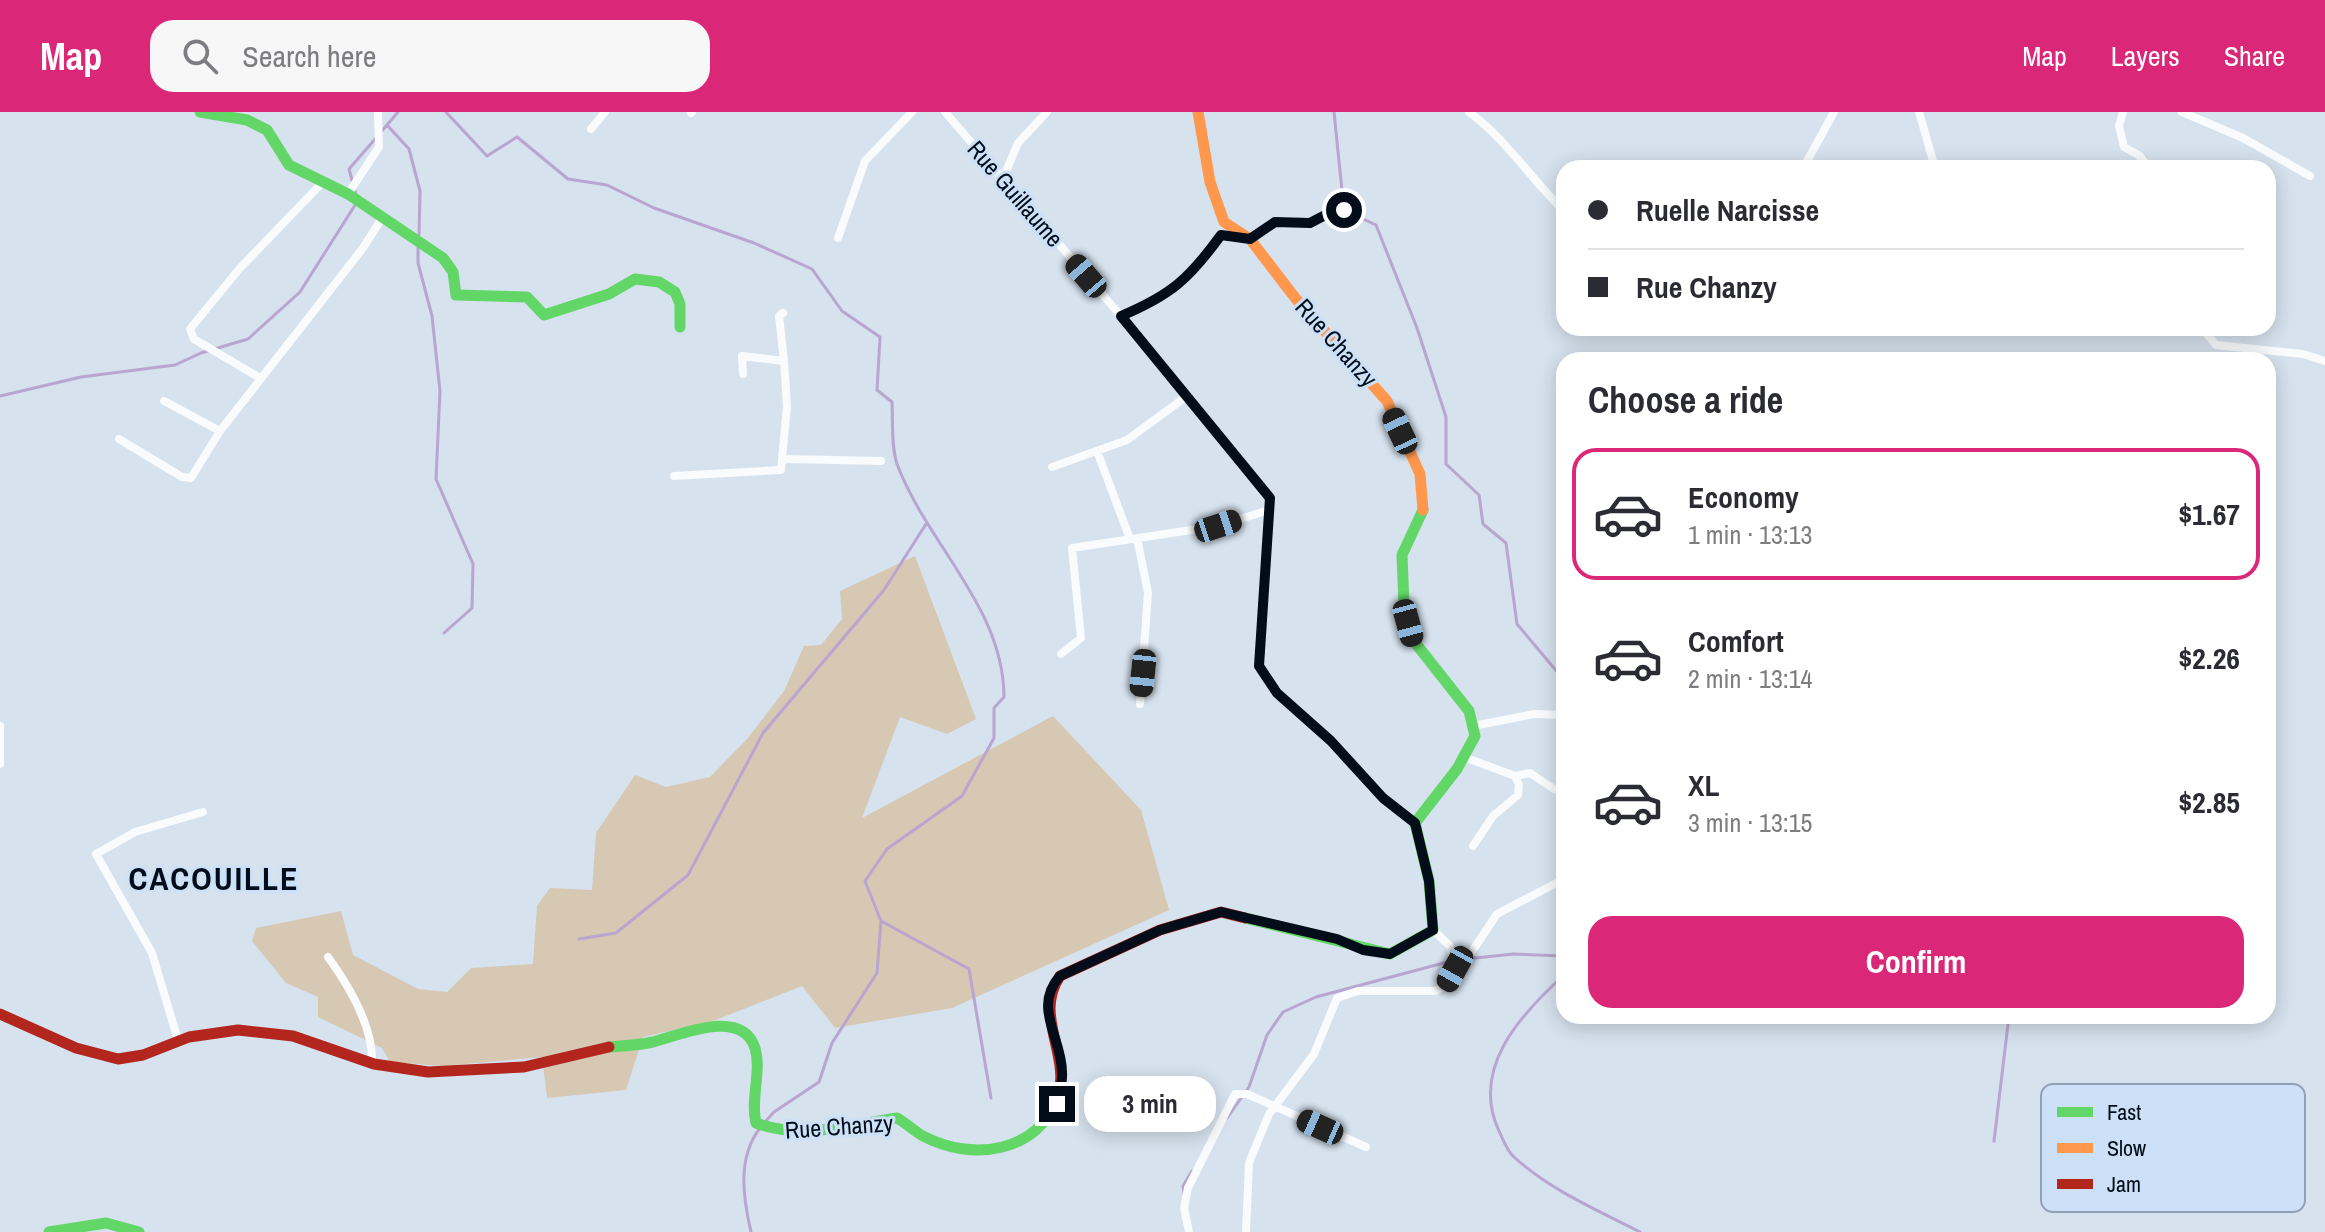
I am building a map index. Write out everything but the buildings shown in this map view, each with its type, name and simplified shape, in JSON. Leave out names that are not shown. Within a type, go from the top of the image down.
[{"type":"street","points":[[200,112],[247,120],[267,130],[289,165],[348,194],[443,258],[453,272],[456,295],[488,296],[504,301],[527,297],[544,315],[570,304],[609,294],[635,279],[659,282],[675,292],[680,304],[680,327]]},
{"type":"street","points":[[348,194],[379,147],[378,112]]},
{"type":"street","points":[[591,129],[605,112]]},
{"type":"street","points":[[838,238],[865,161],[912,112]]},
{"type":"street","name":"Rue Guillaume","points":[[945,112],[1187,396],[1270,498],[1269,510]]},
{"type":"street","points":[[1002,181],[1018,143],[1047,112]]},
{"type":"street","name":"Rue Chanzy","points":[[1198,112],[1210,182],[1224,222],[1250,239],[1296,299],[1354,360],[1387,401],[1420,474],[1425,506],[1402,555],[1404,606],[1413,640],[1469,711],[1473,726]]},
{"type":"street","points":[[1469,112],[1498,134],[1556,203]]},
{"type":"street","points":[[1808,160],[1834,112]]},
{"type":"street","points":[[1919,112],[1933,160]]},
{"type":"street","points":[[2123,112],[2119,126],[2124,147],[2143,160]]},
{"type":"street","points":[[2182,112],[2243,138],[2310,176]]},
{"type":"street","points":[[260,378],[194,339],[190,329],[240,268],[323,182]]},
{"type":"street","points":[[1121,316],[1166,296],[1200,264],[1221,235],[1250,239],[1275,222],[1310,223],[1333,211],[1344,210]]},
{"type":"street","points":[[119,439],[182,477],[191,478],[220,431],[363,248],[382,218]]},
{"type":"street","points":[[674,476],[779,472],[785,459],[787,406],[779,316],[783,313]]},
{"type":"street","points":[[2209,336],[2216,345],[2303,354],[2325,361]]},
{"type":"street","points":[[743,374],[742,356],[784,361]]},
{"type":"street","points":[[1052,467],[1127,440],[1187,396]]},
{"type":"street","points":[[164,401],[220,431]]},
{"type":"street","points":[[1097,451],[1134,539],[1148,593],[1140,704]]},
{"type":"street","points":[[785,459],[881,461]]},
{"type":"street","points":[[1061,654],[1081,638],[1072,548],[1218,526],[1269,510],[1259,666],[1277,693],[1331,741],[1383,798],[1415,823],[1429,881],[1433,930],[1450,946],[1455,969],[1446,985],[1435,991],[1358,991],[1337,998],[1314,1054],[1275,1106],[1249,1163],[1246,1232]]},
{"type":"street","points":[[1415,823],[1464,757],[1475,736],[1473,726],[1534,714],[1556,715]]},
{"type":"street","points":[[0,726],[0,764]]},
{"type":"street","points":[[1464,757],[1515,776],[1530,773],[1554,789]]},
{"type":"street","points":[[1473,846],[1493,816],[1518,795],[1519,785],[1515,776]]},
{"type":"street","points":[[178,1040],[152,953],[96,854],[135,832],[203,812]]},
{"type":"street","points":[[1453,960],[1471,953],[1497,914],[1556,883]]},
{"type":"street","name":"Rue Chanzy","points":[[0,1014],[115,1059],[144,1057],[178,1040],[222,1030],[275,1031],[390,1068],[446,1073],[543,1064],[599,1048],[644,1044],[715,1027],[732,1029],[744,1033],[753,1042],[757,1059],[752,1112],[756,1123],[771,1131],[799,1133],[897,1118],[924,1137],[965,1149],[1011,1148],[1043,1129],[1057,1104],[1063,1071],[1047,1007],[1049,988],[1060,976],[1160,930],[1221,912],[1337,939],[1363,950],[1390,954],[1433,930]]},
{"type":"street","points":[[328,957],[347,982],[372,1050],[372,1062]]},
{"type":"street","points":[[1189,1232],[1184,1208],[1188,1188],[1233,1097],[1247,1094],[1366,1147]]},
{"type":"street","points":[[49,1232],[86,1224],[126,1224],[139,1232]]},
{"type":"shaded area","points":[[915,556],[976,719],[947,734],[900,717],[862,818],[1053,716],[1141,810],[1169,910],[952,1008],[835,1028],[802,986],[713,1021],[643,1037],[626,1090],[547,1098],[542,1057],[444,1066],[390,1062],[382,1048],[318,1017],[318,997],[286,983],[252,941],[256,928],[341,911],[353,955],[418,989],[447,992],[471,968],[533,964],[537,906],[550,888],[592,890],[596,833],[635,775],[666,787],[710,777],[747,739],[784,691],[804,646],[821,645],[842,619],[840,591]]},
{"type":"waterway","points":[[381,132],[398,112]]},
{"type":"waterway","points":[[446,112],[487,156],[517,137],[568,179],[607,185],[654,208],[754,243],[812,269],[842,311],[880,337],[877,390],[892,402],[897,464],[926,522],[962,577],[992,634],[1001,665],[1004,697],[994,708],[994,738],[962,796],[887,849],[865,881],[881,921],[877,973],[832,1043],[819,1082],[774,1112],[765,1122]]},
{"type":"waterway","points":[[1334,112],[1344,210],[1376,225],[1417,328],[1446,417],[1446,464],[1479,495],[1483,524],[1506,543],[1517,624],[1556,670]]},
{"type":"waterway","points":[[387,125],[409,149],[420,191],[419,235]]},
{"type":"waterway","points":[[356,195],[349,169],[376,138]]},
{"type":"waterway","points":[[0,396],[81,377],[175,365],[201,353],[248,339],[300,292],[357,202]]},
{"type":"waterway","points":[[418,247],[418,263],[432,316],[440,391],[436,479],[473,564],[472,608],[444,633]]},
{"type":"waterway","points":[[579,939],[616,933],[688,875],[763,733],[884,590],[926,524]]},
{"type":"waterway","points":[[881,921],[969,969],[991,1098]]},
{"type":"waterway","points":[[1466,959],[1513,954],[1556,956]]},
{"type":"waterway","points":[[1227,1118],[1249,1087],[1267,1035],[1283,1012],[1316,997],[1451,961]]},
{"type":"waterway","points":[[1556,983],[1516,1026],[1495,1065],[1491,1086],[1492,1108],[1499,1131],[1514,1157],[1543,1180],[1640,1232]]},
{"type":"waterway","points":[[1994,1141],[2008,1024]]},
{"type":"waterway","points":[[751,1232],[744,1192],[745,1165],[760,1128]]},
{"type":"waterway","points":[[1184,1193],[1183,1186],[1192,1171]]},
{"type":"traffic: fast","points":[[200,112],[247,120],[267,130],[289,165],[348,194],[443,258],[453,272],[456,295],[527,297],[544,315],[609,294],[635,279],[659,282],[675,292],[680,304],[680,327]]},
{"type":"traffic: fast","points":[[1245,918],[1390,954],[1433,930],[1429,881],[1415,823],[1457,769],[1475,736],[1469,711],[1413,640],[1404,606],[1402,555],[1423,510]]},
{"type":"traffic: fast","points":[[609,1047],[653,1042],[709,1027],[737,1029],[748,1036],[757,1057],[756,1123],[773,1128],[826,1130],[897,1118],[923,1136],[942,1144],[982,1150],[1019,1141],[1035,1130],[1048,1116],[1058,1097]]},
{"type":"traffic: fast","points":[[49,1232],[106,1223],[139,1232]]},
{"type":"traffic: slow","points":[[1198,112],[1210,182],[1224,222],[1250,239],[1296,299],[1387,401],[1420,474],[1423,510]]},
{"type":"traffic: jam","points":[[1058,1097],[1060,1066],[1050,1005],[1060,976],[1160,930],[1221,912],[1245,918]]},
{"type":"traffic: jam","points":[[0,1014],[76,1048],[118,1059],[143,1055],[189,1037],[238,1030],[293,1036],[374,1064],[428,1072],[524,1067],[609,1047]]},
{"type":"district","name":"CACOUILLE","points":[[214,879]]},
{"type":"route","points":[[1057,1104],[1063,1071],[1047,1007],[1049,988],[1060,976],[1160,930],[1221,912],[1337,939],[1363,950],[1390,954],[1433,930],[1429,881],[1415,823],[1383,798],[1331,741],[1277,693],[1259,666],[1270,498],[1121,316],[1166,296],[1200,264],[1221,235],[1250,239],[1275,222],[1289,225],[1310,223],[1333,211],[1344,210]]}]
